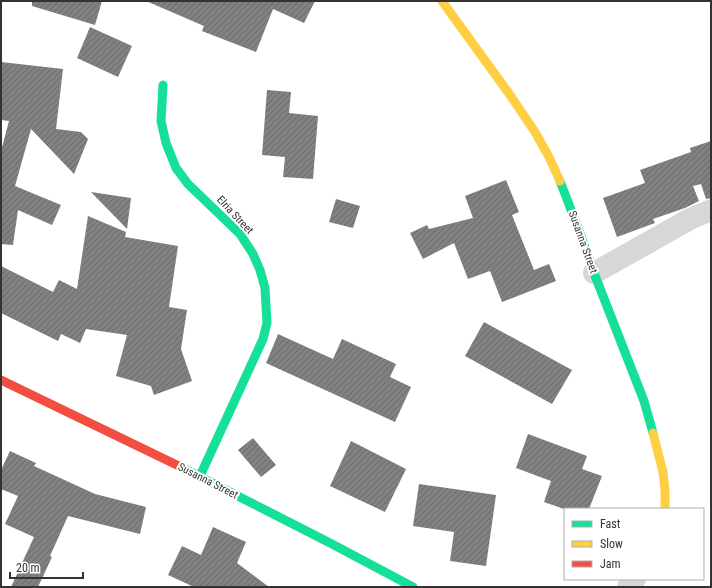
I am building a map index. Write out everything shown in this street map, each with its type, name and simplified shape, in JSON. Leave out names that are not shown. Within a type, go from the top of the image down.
[{"type":"street","name":"Susanna Street","points":[[442,1],[510,95],[535,132],[549,157],[565,194],[594,274],[644,401],[664,472],[665,508]]},
{"type":"street","name":"Elria Street","points":[[163,85],[161,121],[166,143],[176,168],[188,184],[240,234],[253,254],[260,270],[265,288],[267,323],[263,339],[200,476]]},
{"type":"street","points":[[594,274],[690,219],[711,210]]},
{"type":"street","name":"Susanna Street","points":[[1,380],[200,476],[413,587]]},
{"type":"building","points":[[32,1],[102,1],[95,25],[32,6]]},
{"type":"building","points":[[146,1],[315,1],[304,23],[273,9],[256,52],[202,31],[204,26]]},
{"type":"building","points":[[90,27],[132,46],[118,77],[77,58]]},
{"type":"building","points":[[1,62],[63,69],[56,129],[81,132],[88,139],[74,174],[31,129],[15,186],[61,205],[52,225],[18,210],[13,245],[1,244],[1,151],[9,121],[1,120]]},
{"type":"building","points":[[267,90],[291,92],[289,113],[318,116],[313,179],[283,177],[285,157],[262,155]]},
{"type":"building","points":[[711,141],[711,198],[706,199],[701,184],[693,186],[699,201],[685,208],[653,219],[655,223],[617,237],[603,198],[645,183],[640,170],[691,152],[690,148]]},
{"type":"building","points":[[506,180],[519,212],[512,215],[534,270],[549,264],[556,281],[502,302],[490,271],[468,279],[454,243],[423,259],[410,233],[427,225],[429,229],[473,218],[465,196]]},
{"type":"building","points":[[91,192],[131,198],[127,229]]},
{"type":"building","points":[[336,199],[360,206],[353,228],[329,222]]},
{"type":"building","points":[[88,216],[126,232],[125,237],[178,246],[169,307],[187,310],[181,349],[192,381],[154,395],[151,386],[116,376],[127,335],[86,329],[80,343],[61,334],[58,341],[1,313],[1,266],[53,292],[59,280],[77,289]]},
{"type":"building","points":[[484,322],[572,370],[552,404],[465,356]]},
{"type":"building","points":[[278,334],[333,359],[342,339],[396,364],[390,377],[411,387],[395,422],[266,363]]},
{"type":"building","points":[[528,434],[587,456],[582,469],[602,476],[589,508],[564,509],[544,502],[551,481],[516,468]]},
{"type":"building","points":[[253,438],[276,465],[261,477],[238,450]]},
{"type":"building","points":[[351,441],[406,469],[385,512],[330,486]]},
{"type":"building","points":[[10,451],[36,463],[34,466],[95,494],[146,507],[140,534],[68,516],[50,556],[52,557],[38,587],[11,587],[34,537],[5,524],[18,496],[1,489],[1,470]]},
{"type":"building","points":[[419,484],[496,495],[486,566],[450,561],[454,532],[413,526]]},
{"type":"building","points":[[213,527],[246,542],[237,563],[269,587],[194,587],[168,575],[182,546],[201,555]]},
{"type":"traffic: fast","points":[[163,85],[161,121],[166,143],[176,168],[188,184],[240,234],[253,254],[260,270],[265,288],[267,323],[263,339],[200,476]]},
{"type":"traffic: fast","points":[[560,181],[644,401],[653,433]]},
{"type":"traffic: fast","points":[[181,467],[413,587]]},
{"type":"traffic: slow","points":[[442,1],[535,132],[560,181]]},
{"type":"traffic: slow","points":[[653,433],[663,472],[665,508]]},
{"type":"traffic: jam","points":[[1,380],[181,467]]}]
